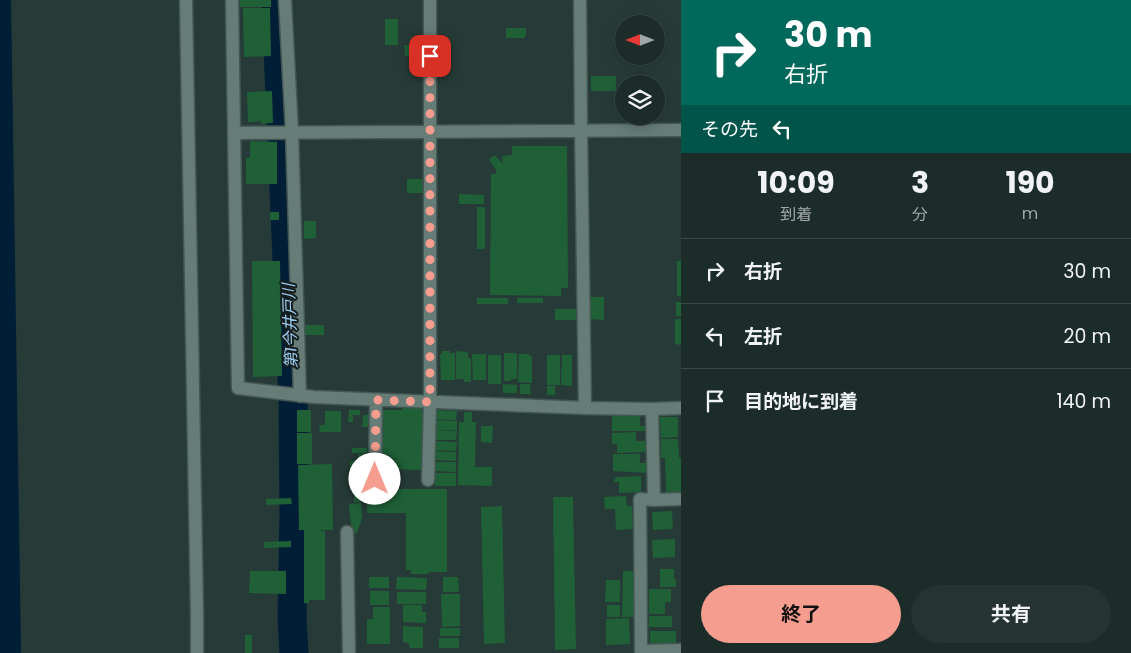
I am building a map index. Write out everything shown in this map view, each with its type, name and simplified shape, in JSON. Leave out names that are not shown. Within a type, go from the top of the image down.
[{"type":"street","points":[[186,0],[197,653]]},
{"type":"street","points":[[232,0],[238,388],[299,396],[376,400],[585,408],[681,408]]},
{"type":"street","points":[[285,0],[299,396]]},
{"type":"street","points":[[428,480],[430,402],[430,0]]},
{"type":"street","points":[[580,0],[585,408]]},
{"type":"street","points":[[235,133],[681,130]]},
{"type":"street","points":[[375,479],[376,400]]},
{"type":"street","points":[[652,409],[654,500]]},
{"type":"street","points":[[681,499],[640,499],[641,652],[681,650]]},
{"type":"street","points":[[347,532],[349,653]]},
{"type":"water","points":[[0,0],[11,0],[21,653],[0,653]]},
{"type":"building","points":[[240,0],[271,0],[271,7],[240,7]]},
{"type":"building","points":[[243,8],[270,8],[271,56],[244,57]]},
{"type":"building","points":[[385,19],[398,19],[398,45],[385,45]]},
{"type":"building","points":[[506,28],[526,28],[525,38],[506,38]]},
{"type":"building","points":[[404,45],[423,45],[423,56],[405,56]]},
{"type":"building","points":[[591,76],[615,76],[615,91],[591,91]]},
{"type":"building","points":[[272,91],[273,123],[261,124],[261,121],[248,122],[247,92]]},
{"type":"building","points":[[250,141],[277,142],[277,184],[246,184],[246,158],[250,158]]},
{"type":"building","points":[[512,146],[567,146],[568,288],[561,288],[561,296],[490,295],[491,174],[496,174],[496,170],[489,160],[496,156],[503,164],[502,156],[512,155]]},
{"type":"building","points":[[407,179],[424,179],[424,193],[407,193]]},
{"type":"building","points":[[459,194],[484,195],[484,204],[459,204]]},
{"type":"building","points":[[477,207],[485,207],[485,249],[477,249]]},
{"type":"building","points":[[270,212],[279,212],[279,220],[270,220]]},
{"type":"building","points":[[304,221],[316,221],[316,238],[304,239]]},
{"type":"building","points":[[252,261],[280,261],[282,376],[253,377]]},
{"type":"building","points":[[677,261],[681,261],[681,296],[677,296]]},
{"type":"building","points":[[591,297],[604,297],[604,320],[591,319]]},
{"type":"building","points":[[477,298],[508,298],[508,304],[477,304]]},
{"type":"building","points":[[517,298],[543,298],[543,303],[517,303]]},
{"type":"building","points":[[676,302],[681,302],[681,316],[676,316]]},
{"type":"building","points":[[555,309],[576,309],[576,320],[555,320]]},
{"type":"building","points":[[675,319],[681,319],[681,345],[675,344]]},
{"type":"building","points":[[305,325],[324,325],[324,335],[305,335]]},
{"type":"building","points":[[442,351],[455,353],[455,380],[441,380],[440,354],[442,354]]},
{"type":"building","points":[[456,351],[468,352],[468,358],[471,358],[471,382],[464,382],[464,379],[456,379]]},
{"type":"building","points":[[504,353],[517,353],[517,379],[504,381]]},
{"type":"building","points":[[472,354],[486,354],[486,380],[473,380]]},
{"type":"building","points":[[519,354],[529,354],[529,356],[532,356],[532,383],[518,382]]},
{"type":"building","points":[[488,355],[501,355],[501,384],[488,384]]},
{"type":"building","points":[[547,355],[560,355],[560,385],[547,385]]},
{"type":"building","points":[[562,355],[572,355],[572,386],[561,385]]},
{"type":"building","points":[[503,384],[517,385],[517,393],[503,393]]},
{"type":"building","points":[[520,384],[530,384],[531,394],[520,394]]},
{"type":"building","points":[[547,386],[555,386],[555,395],[547,395]]},
{"type":"building","points":[[402,408],[423,408],[422,470],[381,469],[381,410],[402,410]]},
{"type":"building","points":[[297,410],[311,410],[311,432],[297,432]]},
{"type":"building","points":[[349,410],[360,410],[360,415],[353,415],[353,422],[348,422]]},
{"type":"building","points":[[436,410],[457,411],[456,420],[435,419]]},
{"type":"building","points":[[325,411],[341,411],[341,432],[320,432],[319,425],[325,425]]},
{"type":"building","points":[[464,412],[472,412],[472,422],[476,422],[475,467],[492,467],[492,486],[458,485],[459,422],[464,422]]},
{"type":"building","points":[[363,415],[369,415],[368,427],[362,427]]},
{"type":"building","points":[[612,416],[640,416],[640,426],[646,426],[646,431],[612,431]]},
{"type":"building","points":[[660,417],[678,417],[678,437],[661,438]]},
{"type":"building","points":[[436,420],[457,421],[457,430],[435,430]]},
{"type":"building","points":[[481,426],[493,426],[492,443],[481,442]]},
{"type":"building","points":[[436,430],[457,431],[456,440],[435,440]]},
{"type":"building","points":[[636,432],[636,441],[646,441],[646,452],[617,453],[617,444],[612,444],[612,433]]},
{"type":"building","points":[[297,433],[312,433],[312,464],[297,464]]},
{"type":"building","points":[[661,439],[678,439],[679,458],[681,458],[681,493],[666,493],[665,458],[661,458]]},
{"type":"building","points":[[436,441],[457,442],[456,451],[435,450]]},
{"type":"building","points":[[352,448],[367,448],[367,453],[352,453]]},
{"type":"building","points":[[435,451],[456,452],[456,461],[435,460]]},
{"type":"building","points":[[358,454],[369,454],[372,482],[350,482],[350,476],[357,476],[357,472],[350,472],[350,461],[358,461]]},
{"type":"building","points":[[613,454],[640,454],[640,463],[649,463],[649,473],[613,471]]},
{"type":"building","points":[[435,462],[456,462],[456,472],[435,471]]},
{"type":"building","points":[[332,464],[333,530],[317,530],[325,531],[325,600],[309,600],[309,603],[304,603],[304,530],[299,530],[298,465]]},
{"type":"building","points":[[383,471],[399,471],[399,482],[382,482]]},
{"type":"building","points":[[435,473],[456,473],[456,486],[435,486]]},
{"type":"building","points":[[641,476],[641,492],[619,493],[619,482],[613,482],[616,477]]},
{"type":"building","points":[[354,489],[366,489],[366,502],[354,502]]},
{"type":"building","points":[[367,489],[447,489],[447,572],[411,574],[411,570],[406,570],[406,513],[367,513]]},
{"type":"building","points":[[626,496],[627,506],[632,506],[633,529],[616,530],[615,509],[605,509],[604,497]]},
{"type":"building","points":[[553,497],[573,497],[576,649],[555,650]]},
{"type":"building","points":[[291,498],[292,504],[266,505],[266,499]]},
{"type":"building","points":[[361,503],[362,518],[357,533],[352,533],[349,504]]},
{"type":"building","points":[[502,506],[505,643],[484,644],[481,507]]},
{"type":"building","points":[[672,511],[673,529],[653,530],[652,512]]},
{"type":"building","points":[[675,539],[675,557],[653,558],[652,540]]},
{"type":"building","points":[[291,541],[291,547],[264,548],[264,542]]},
{"type":"building","points":[[660,569],[674,569],[676,587],[660,587]]},
{"type":"building","points":[[250,571],[286,571],[286,594],[249,593]]},
{"type":"building","points":[[623,571],[636,571],[635,617],[622,617]]},
{"type":"building","points":[[369,577],[389,577],[389,588],[369,588]]},
{"type":"building","points":[[397,577],[427,578],[426,590],[396,589]]},
{"type":"building","points":[[443,577],[458,577],[459,592],[443,592]]},
{"type":"building","points":[[606,580],[620,580],[620,602],[605,602]]},
{"type":"building","points":[[649,589],[671,589],[671,602],[665,602],[665,614],[649,614]]},
{"type":"building","points":[[370,591],[389,591],[389,605],[370,605]]},
{"type":"building","points":[[397,592],[426,592],[426,604],[397,604]]},
{"type":"building","points":[[441,594],[460,594],[460,626],[442,627]]},
{"type":"building","points":[[403,605],[422,605],[422,612],[426,612],[426,623],[403,622]]},
{"type":"building","points":[[607,605],[620,605],[620,617],[607,617]]},
{"type":"building","points":[[373,607],[390,607],[390,644],[367,644],[367,619],[373,619]]},
{"type":"building","points":[[649,616],[672,616],[672,627],[649,627]]},
{"type":"building","points":[[629,618],[630,644],[606,645],[606,619]]},
{"type":"building","points":[[403,626],[423,627],[423,648],[410,648],[408,643],[403,642]]},
{"type":"building","points":[[440,628],[460,628],[460,636],[440,636]]},
{"type":"building","points":[[650,631],[676,631],[676,643],[650,643]]},
{"type":"building","points":[[245,635],[252,635],[252,653],[245,653]]},
{"type":"building","points":[[439,638],[459,638],[459,648],[439,648]]},
{"type":"waterway","name":"第1今井戸川","points":[[276,0],[293,401],[294,515],[292,619],[294,653]]},
{"type":"route","points":[[375,479],[376,400],[430,402],[430,56]]}]
